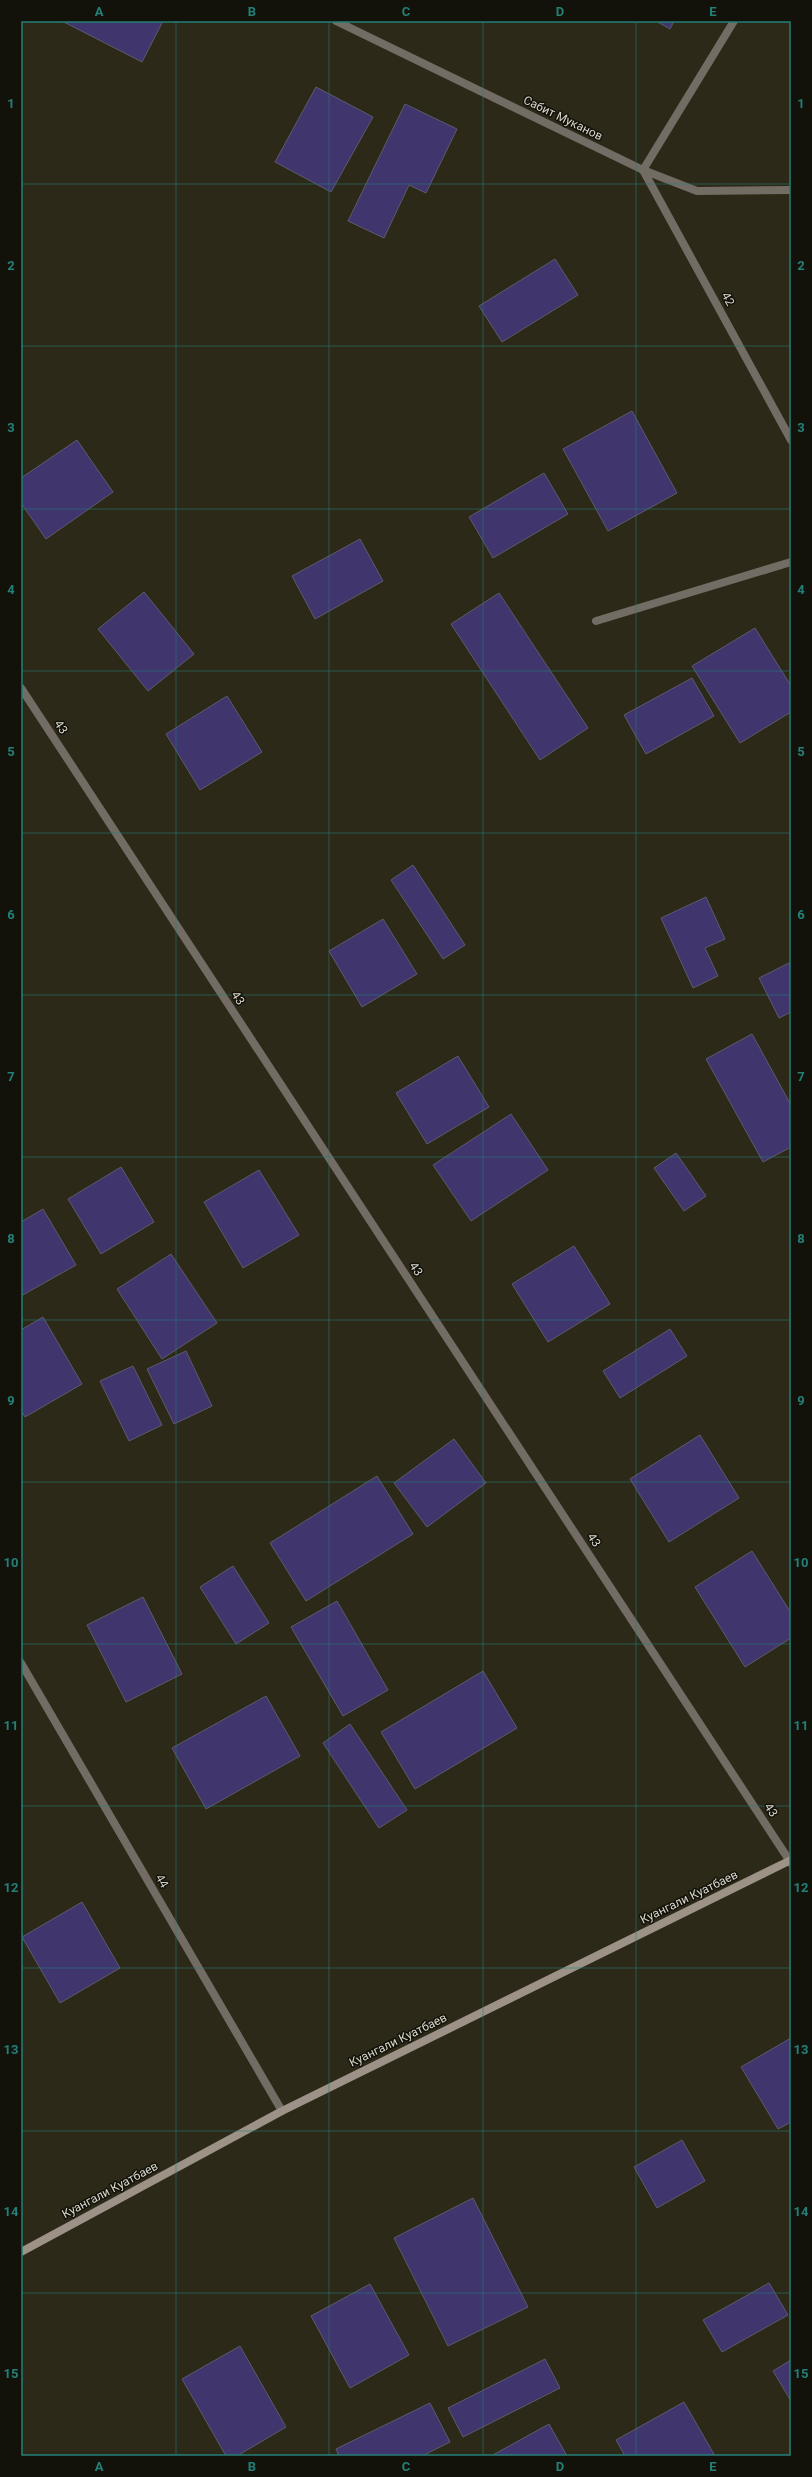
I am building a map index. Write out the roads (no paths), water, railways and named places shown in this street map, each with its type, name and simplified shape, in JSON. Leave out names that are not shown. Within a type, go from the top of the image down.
[{"type":"street","name":"Сабит Муканов","points":[[336,21],[643,170],[697,191],[791,190]]},
{"type":"street","points":[[643,170],[734,21]]},
{"type":"street","name":"42","points":[[643,170],[791,440]]},
{"type":"street","points":[[596,621],[791,562]]},
{"type":"street","name":"43","points":[[21,688],[791,1861]]},
{"type":"street","name":"44","points":[[21,1664],[282,2111]]},
{"type":"street","name":"Куангали Куатбаев","points":[[21,2252],[282,2111],[791,1861]]}]
